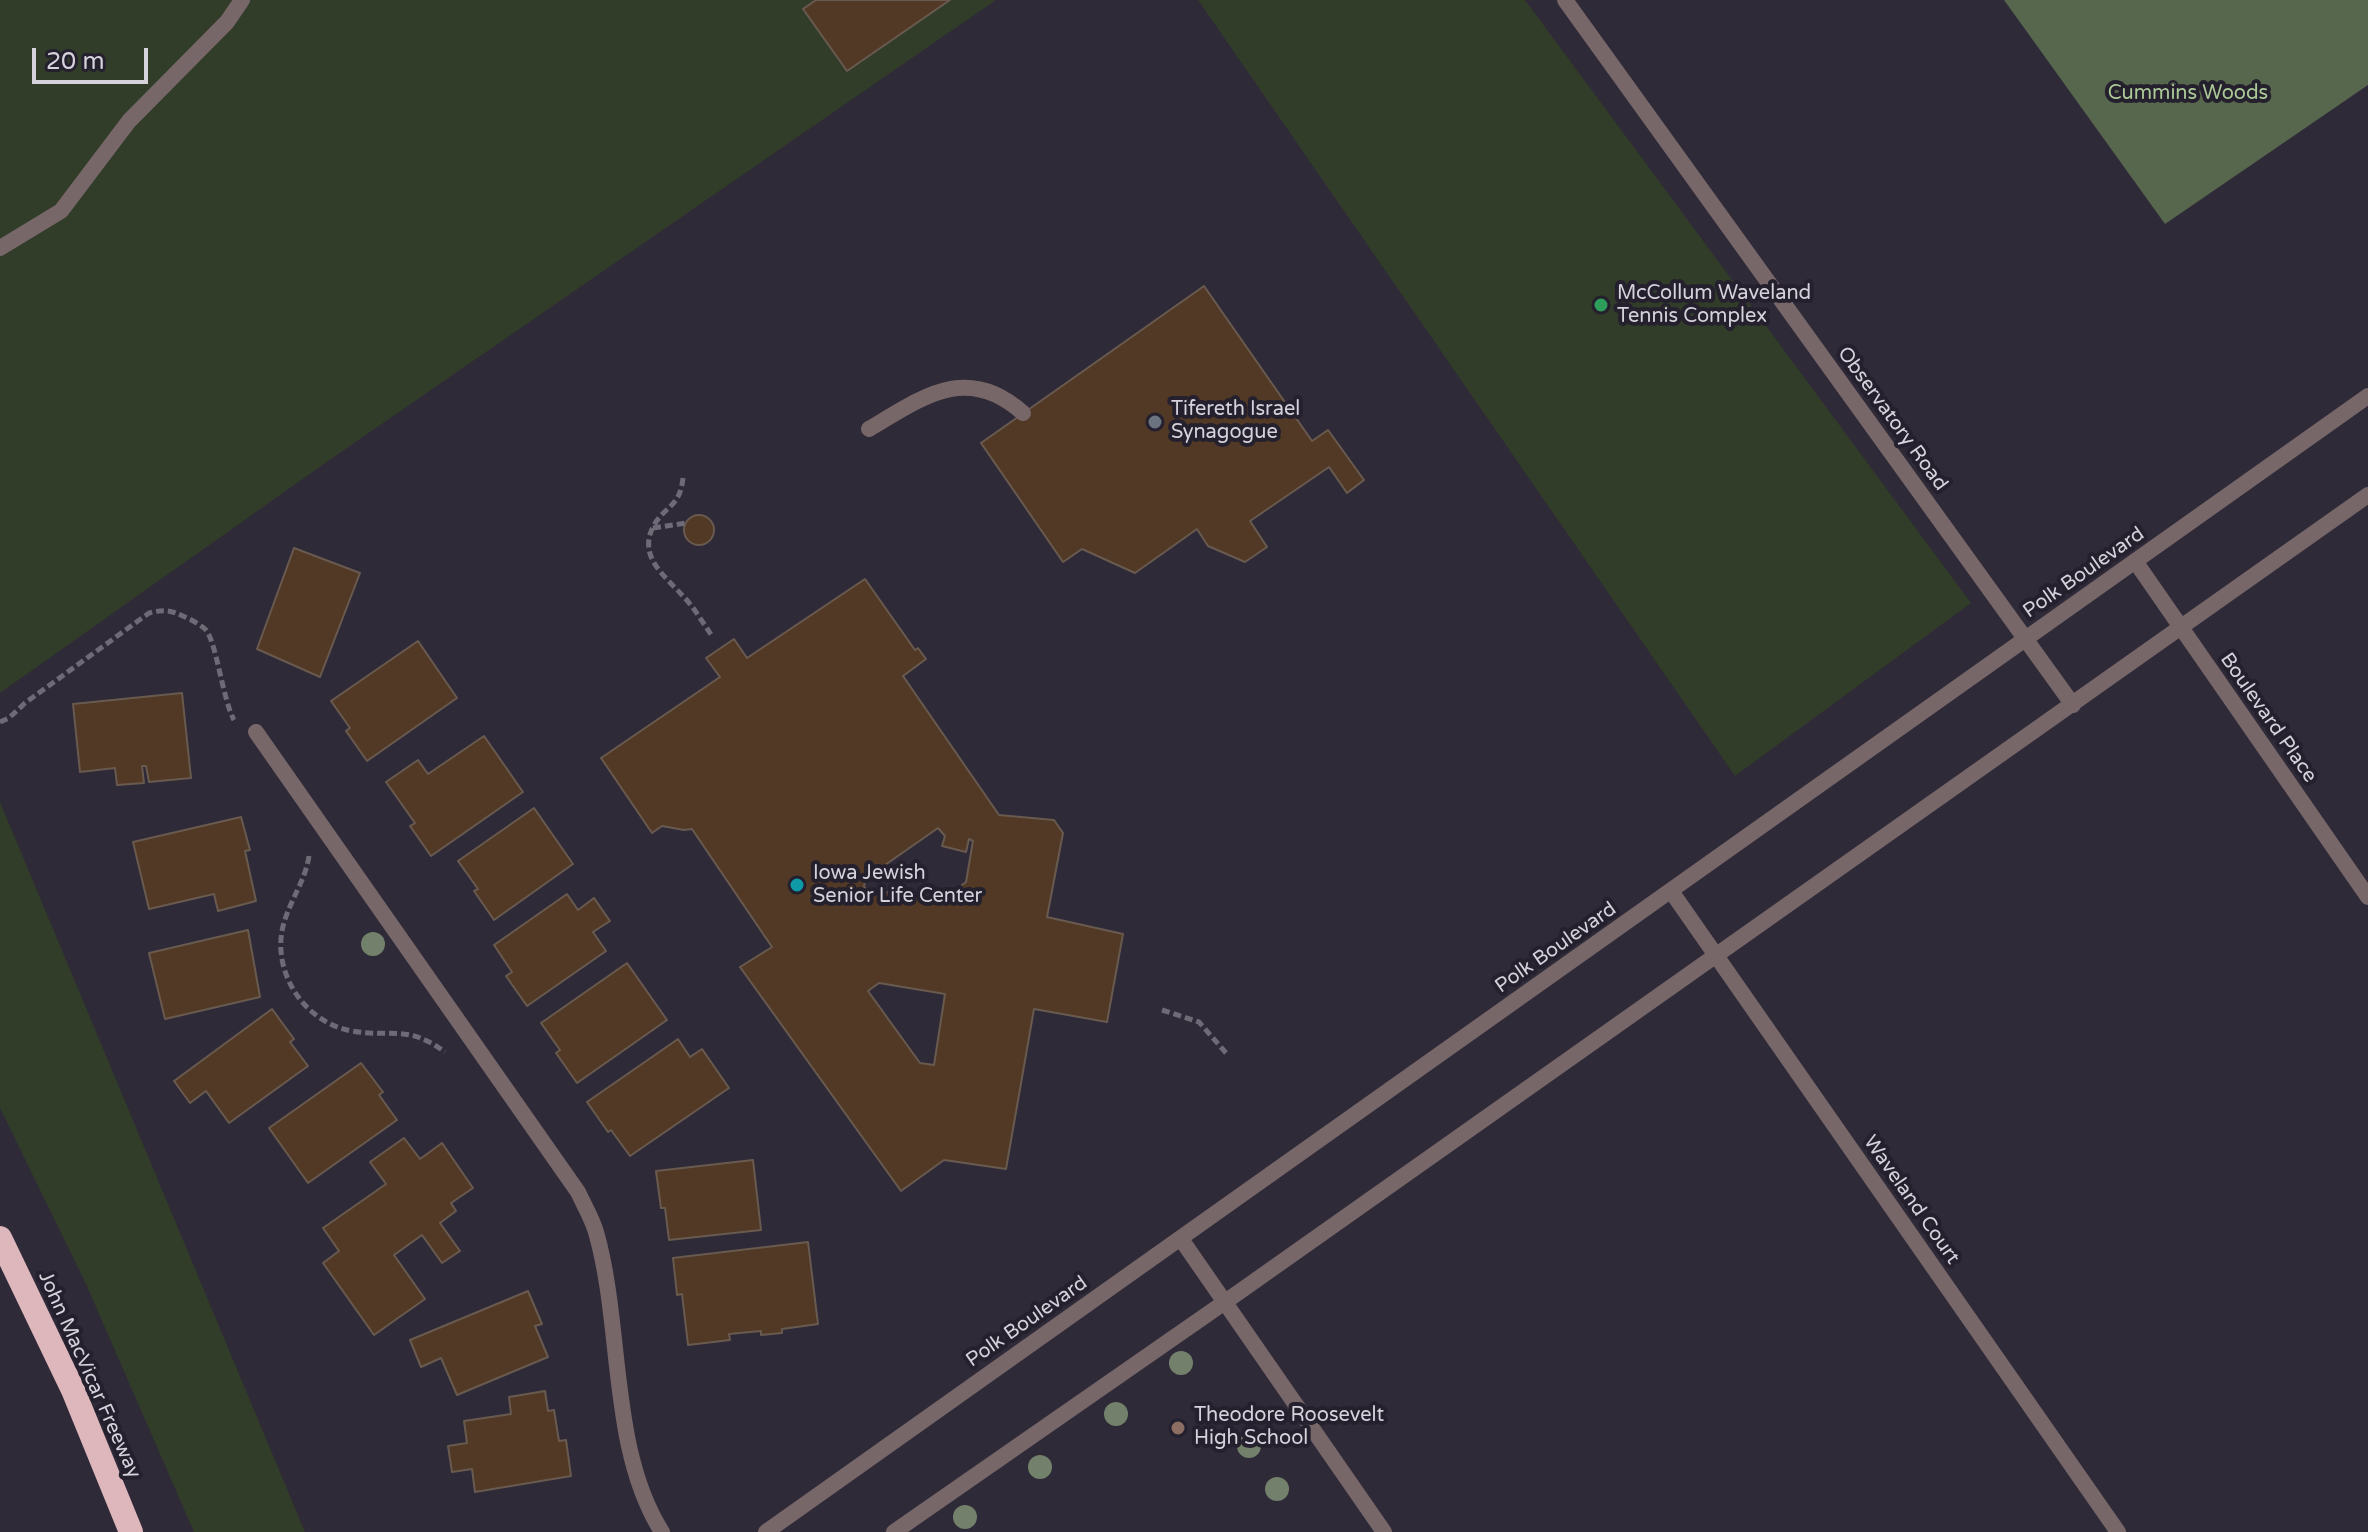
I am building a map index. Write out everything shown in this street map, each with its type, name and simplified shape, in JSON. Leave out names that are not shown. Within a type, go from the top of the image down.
[{"type":"highway","name":"John MacVicar Freeway","points":[[0,1238],[73,1390],[131,1532]]},
{"type":"street","points":[[0,248],[61,211],[129,121],[227,22],[242,0]]},
{"type":"street","name":"Observatory Road","points":[[1565,0],[2073,705]]},
{"type":"street","points":[[869,429],[927,395],[957,387],[981,388],[1007,398],[1023,413]]},
{"type":"street","name":"Polk Boulevard","points":[[766,1532],[2368,396]]},
{"type":"street","points":[[894,1532],[2368,495]]},
{"type":"street","name":"Boulevard Place","points":[[2135,561],[2368,897]]},
{"type":"street","points":[[248,731],[578,1192],[595,1229],[603,1263],[630,1449],[652,1517],[662,1532]]},
{"type":"street","name":"Waveland Court","points":[[1671,891],[2118,1532]]},
{"type":"street","points":[[1181,1239],[1384,1532]]},
{"type":"path","points":[[683,478],[679,499],[653,528],[648,547],[661,575],[684,596],[712,636]]},
{"type":"path","points":[[653,528],[686,523]]},
{"type":"path","points":[[0,722],[149,613],[161,610],[180,615],[206,631],[214,649],[223,695],[248,731]]},
{"type":"path","points":[[310,846],[307,871],[290,903],[281,933],[283,970],[290,986],[302,1002],[333,1026],[352,1031],[411,1034],[430,1041],[451,1061]]},
{"type":"path","points":[[1162,1010],[1199,1022],[1226,1053]]},
{"type":"green space","points":[[0,0],[996,0],[331,459],[0,693]]},
{"type":"green space","name":"McCollum Waveland Tennis Complex","points":[[1198,0],[1525,0],[1971,603],[1735,776]]},
{"type":"green space","name":"Cummins Woods","points":[[2004,0],[2368,0],[2368,85],[2165,224]]},
{"type":"green space","points":[[0,802],[305,1532],[194,1532],[86,1284],[0,1108]]},
{"type":"building","points":[[816,0],[950,0],[847,71],[803,9]]},
{"type":"building","name":"Tifereth Israel Synagogue","points":[[1204,286],[1312,441],[1328,430],[1364,480],[1347,493],[1329,467],[1250,521],[1267,547],[1245,562],[1208,546],[1197,529],[1135,573],[1082,549],[1063,562],[981,443]]},
{"type":"building","points":[[699,515],[710,519],[714,530],[710,541],[699,545],[688,541],[684,530],[688,519]]},
{"type":"building","points":[[294,548],[360,573],[320,677],[257,649]]},
{"type":"building","name":"Iowa Jewish Senior Life Center","points":[[865,579],[915,650],[918,648],[926,659],[903,676],[999,815],[1054,820],[1063,833],[1047,917],[1123,934],[1107,1022],[1034,1009],[1006,1169],[944,1160],[901,1191],[740,967],[772,947],[692,829],[662,826],[652,833],[601,758],[720,677],[706,658],[734,639],[747,658]],"holes":[[[938,828],[945,836],[942,846],[966,852],[969,839],[973,841],[966,882],[939,902],[864,888],[865,879]],[[879,983],[945,994],[934,1065],[920,1063],[868,991]]]},
{"type":"building","points":[[418,641],[457,698],[367,761],[346,731],[350,728],[331,701]]},
{"type":"building","points":[[182,693],[191,778],[149,782],[146,766],[142,766],[144,783],[117,785],[115,768],[80,772],[73,704]]},
{"type":"building","points":[[484,736],[523,792],[431,856],[410,826],[415,823],[386,782],[418,760],[428,774]]},
{"type":"building","points":[[534,808],[573,864],[494,920],[474,891],[478,889],[458,861]]},
{"type":"building","points":[[241,817],[250,850],[245,851],[256,901],[218,911],[214,894],[149,909],[133,842]]},
{"type":"building","points":[[567,894],[578,910],[594,898],[610,921],[593,932],[606,951],[527,1006],[506,976],[512,972],[494,945]]},
{"type":"building","points":[[248,930],[260,997],[165,1019],[149,953]]},
{"type":"building","points":[[627,963],[667,1020],[577,1083],[556,1053],[560,1050],[541,1023]]},
{"type":"building","points":[[272,1009],[294,1039],[290,1042],[308,1066],[229,1123],[206,1091],[190,1103],[174,1081]]},
{"type":"building","points":[[678,1039],[690,1057],[702,1049],[729,1088],[630,1156],[587,1102]]},
{"type":"building","points":[[361,1063],[383,1092],[379,1095],[397,1120],[308,1183],[269,1128]]},
{"type":"building","points":[[404,1138],[420,1159],[442,1143],[473,1188],[451,1203],[456,1211],[440,1223],[460,1251],[442,1263],[422,1235],[394,1255],[425,1299],[374,1335],[323,1263],[339,1251],[323,1228],[386,1184],[370,1162]]},
{"type":"building","points":[[753,1160],[761,1230],[669,1240],[656,1171]]},
{"type":"building","points":[[808,1242],[818,1324],[782,1329],[782,1333],[729,1334],[730,1340],[688,1345],[682,1294],[677,1295],[673,1258]]},
{"type":"building","points":[[528,1291],[542,1324],[535,1326],[548,1357],[457,1395],[441,1358],[421,1367],[410,1340]]},
{"type":"building","points":[[545,1391],[548,1411],[554,1410],[559,1441],[566,1440],[571,1476],[475,1492],[472,1469],[452,1472],[448,1446],[467,1443],[464,1421],[511,1414],[509,1397]]},
{"type":"place","name":"McCollum Waveland Tennis Complex","points":[[1601,305]]},
{"type":"place","name":"Tifereth Israel Synagogue","points":[[1155,422]]},
{"type":"place","name":"Iowa Jewish Senior Life Center","points":[[797,885]]},
{"type":"place","name":"Theodore Roosevelt High School","points":[[1178,1428]]}]
